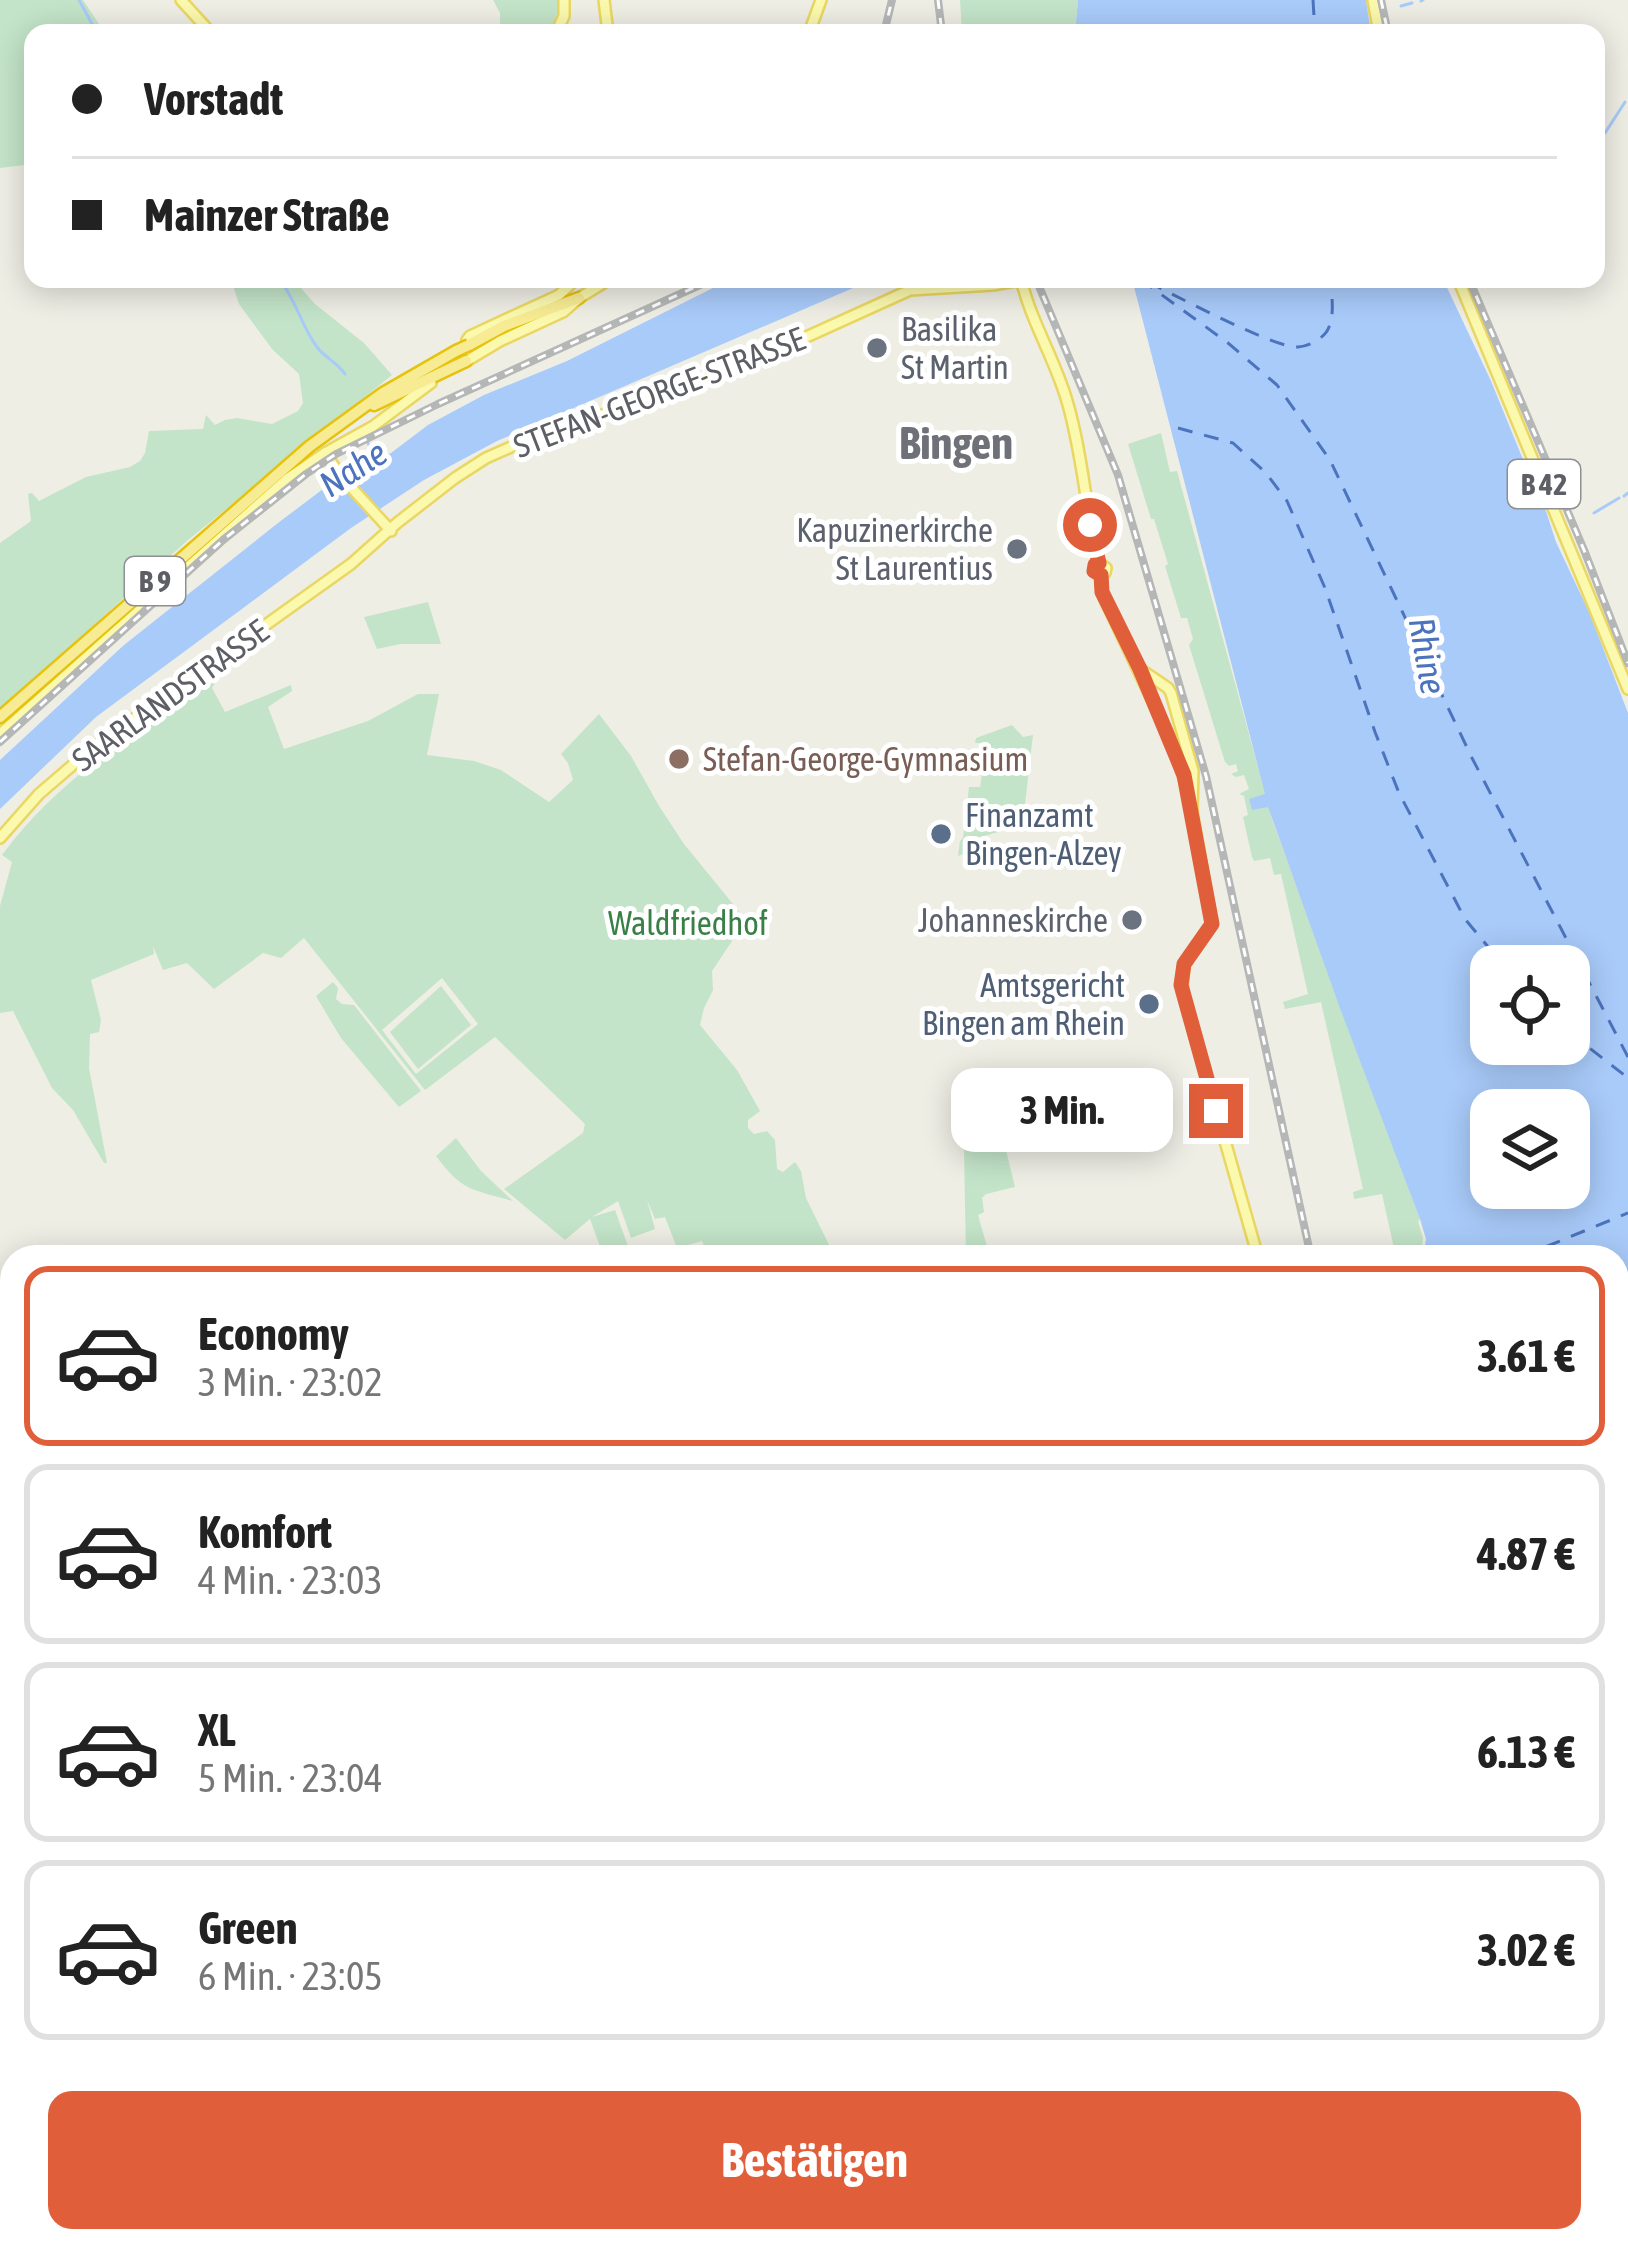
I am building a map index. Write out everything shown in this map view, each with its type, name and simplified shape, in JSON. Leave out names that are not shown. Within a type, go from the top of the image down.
[{"type":"highway","name":"B 9","points":[[0,717],[285,467],[359,410],[408,377],[461,356],[494,330],[579,298]]},
{"type":"main road","points":[[181,0],[203,24]]},
{"type":"main road","points":[[0,734],[267,495],[417,391],[461,367],[470,336],[561,288]]},
{"type":"main road","points":[[461,356],[563,312],[588,288]]},
{"type":"main road","name":"B 9","points":[[579,298],[595,288]]},
{"type":"main road","name":"STEFAN-GEORGE-STRASSE","points":[[388,529],[455,478],[500,452],[740,368],[910,290],[943,288]]},
{"type":"main road","points":[[1023,288],[1065,394],[1102,592],[1189,773]]},
{"type":"main road","name":"B 42","points":[[1462,288],[1628,689]]},
{"type":"main road","points":[[325,453],[388,529]]},
{"type":"main road","name":"SAARLANDSTRASSE","points":[[0,838],[39,794],[89,751],[351,564],[388,529]]},
{"type":"main road","points":[[1140,669],[1171,693],[1189,773],[1212,924],[1184,964],[1181,979],[1255,1245]]},
{"type":"main road","points":[[1151,695],[1160,683]]},
{"type":"green space","points":[[0,0],[83,0],[99,24],[24,24],[24,165],[0,168]]},
{"type":"green space","points":[[493,0],[557,0],[553,24],[500,24]]},
{"type":"green space","points":[[960,0],[1078,0],[1076,24],[961,24]]},
{"type":"green space","points":[[234,288],[301,288],[364,343],[392,375],[188,540],[0,710],[0,543],[31,521],[28,494],[39,501],[86,477],[130,467],[145,453],[149,431],[203,429],[206,415],[215,425],[237,418],[272,424],[298,411],[303,403],[299,374],[272,349],[239,304]]},
{"type":"green space","points":[[1161,433],[1170,472],[1177,471],[1273,822],[1420,1219],[1422,1245],[1393,1245],[1382,1194],[1354,1199],[1353,1192],[1363,1189],[1321,1002],[1285,1009],[1283,1002],[1308,994],[1281,874],[1274,875],[1270,858],[1254,861],[1252,857],[1243,817],[1248,815],[1244,796],[1239,794],[1249,789],[1244,775],[1231,774],[1238,771],[1236,764],[1225,762],[1189,645],[1193,639],[1187,618],[1181,618],[1128,444]]},
{"type":"green space","points":[[428,602],[441,644],[377,649],[364,617]]},
{"type":"green space","name":"Waldfriedhof","points":[[225,667],[212,688],[225,712],[291,685],[292,691],[268,707],[284,749],[368,721],[418,694],[439,694],[427,755],[501,770],[549,802],[573,780],[561,754],[599,714],[631,756],[684,844],[746,920],[712,971],[713,990],[700,1025],[737,1070],[760,1111],[748,1120],[748,1128],[754,1134],[767,1131],[775,1140],[777,1169],[783,1172],[795,1162],[801,1171],[806,1198],[829,1245],[704,1245],[702,1241],[676,1245],[665,1217],[655,1219],[647,1200],[655,1229],[631,1238],[618,1201],[592,1217],[615,1210],[628,1245],[599,1245],[590,1219],[565,1240],[504,1189],[583,1133],[585,1124],[495,1037],[425,1090],[304,938],[281,958],[263,953],[214,989],[187,963],[163,970],[153,946],[154,954],[91,980],[101,1020],[99,1032],[90,1034],[89,1068],[104,1163],[73,1110],[52,1088],[13,1011],[0,1013],[0,906],[12,862],[2,855],[51,800],[106,753]],"holes":[[[442,978],[478,1024],[416,1074],[382,1030]]]},
{"type":"green space","points":[[1012,725],[1023,737],[1033,735],[1026,824],[971,840],[958,856],[969,787],[980,787],[986,748],[975,743],[976,738]]},
{"type":"green space","points":[[333,982],[338,988],[336,999],[354,1005],[421,1091],[399,1107],[341,1038],[316,996]]},
{"type":"green space","points":[[441,986],[471,1025],[418,1069],[390,1032]]},
{"type":"green space","points":[[963,1098],[998,1139],[1003,1138],[1015,1187],[982,1198],[984,1212],[978,1215],[987,1245],[966,1245]]},
{"type":"green space","points":[[456,1138],[481,1171],[513,1201],[469,1188],[445,1168],[436,1156]]},
{"type":"water","points":[[1078,0],[1366,0],[1370,24],[1076,24]]},
{"type":"water","name":"Nahe","points":[[713,288],[853,288],[497,441],[424,480],[351,528],[96,717],[0,809],[0,760],[124,645],[323,489],[337,485],[341,467],[391,453],[428,425],[484,395],[567,361]]},
{"type":"water","name":"Rhine","points":[[1134,288],[1447,288],[1532,473],[1628,713],[1628,1245],[1425,1245],[1420,1219],[1268,807],[1252,810],[1249,799],[1265,794]]},
{"type":"waterway","points":[[79,0],[92,24]]},
{"type":"waterway","points":[[1401,6],[1412,3]]},
{"type":"waterway","points":[[1605,133],[1625,102]]},
{"type":"waterway","points":[[285,288],[317,347],[345,374]]},
{"type":"waterway","name":"Nahe","points":[[368,443],[377,463]]},
{"type":"waterway","points":[[1624,496],[1628,493]]},
{"type":"waterway","points":[[1594,513],[1619,498]]},
{"type":"ferry route","points":[[1313,0],[1314,24]]},
{"type":"ferry route","points":[[1152,288],[1277,385],[1330,460],[1472,758],[1628,1057]]},
{"type":"ferry route","points":[[1160,288],[1248,331],[1298,347],[1316,341],[1329,327],[1331,288]]},
{"type":"ferry route","points":[[1178,428],[1233,443],[1266,473],[1287,501],[1325,588],[1399,793],[1465,919],[1487,945]]},
{"type":"ferry route","points":[[1590,1048],[1628,1078]]},
{"type":"ferry route","points":[[1550,1245],[1628,1213]]},
{"type":"railway","points":[[886,24],[892,0]]},
{"type":"railway","points":[[938,0],[941,24]]},
{"type":"railway","points":[[1381,0],[1386,24]]},
{"type":"railway","points":[[0,742],[223,540],[336,454],[693,288]]},
{"type":"railway","points":[[1040,288],[1118,475],[1206,776],[1308,1245]]},
{"type":"railway","points":[[1473,288],[1628,663]]},
{"type":"place","name":"Basilika St Martin","points":[[877,348]]},
{"type":"place","name":"Kapuzinerkirche St Laurentius","points":[[1017,549]]},
{"type":"place","name":"Stefan-George-Gymnasium","points":[[679,759]]},
{"type":"place","name":"Finanzamt Bingen-Alzey","points":[[941,834]]},
{"type":"place","name":"Johanneskirche","points":[[1132,920]]},
{"type":"place","name":"Amtsgericht Bingen am Rhein","points":[[1149,1004]]},
{"type":"district","name":"Bingen","points":[[956,443]]},
{"type":"route","points":[[1090,525],[1099,563],[1094,571],[1101,575],[1110,612],[1172,740],[1191,802],[1212,924],[1184,964],[1181,985],[1216,1111]]}]
